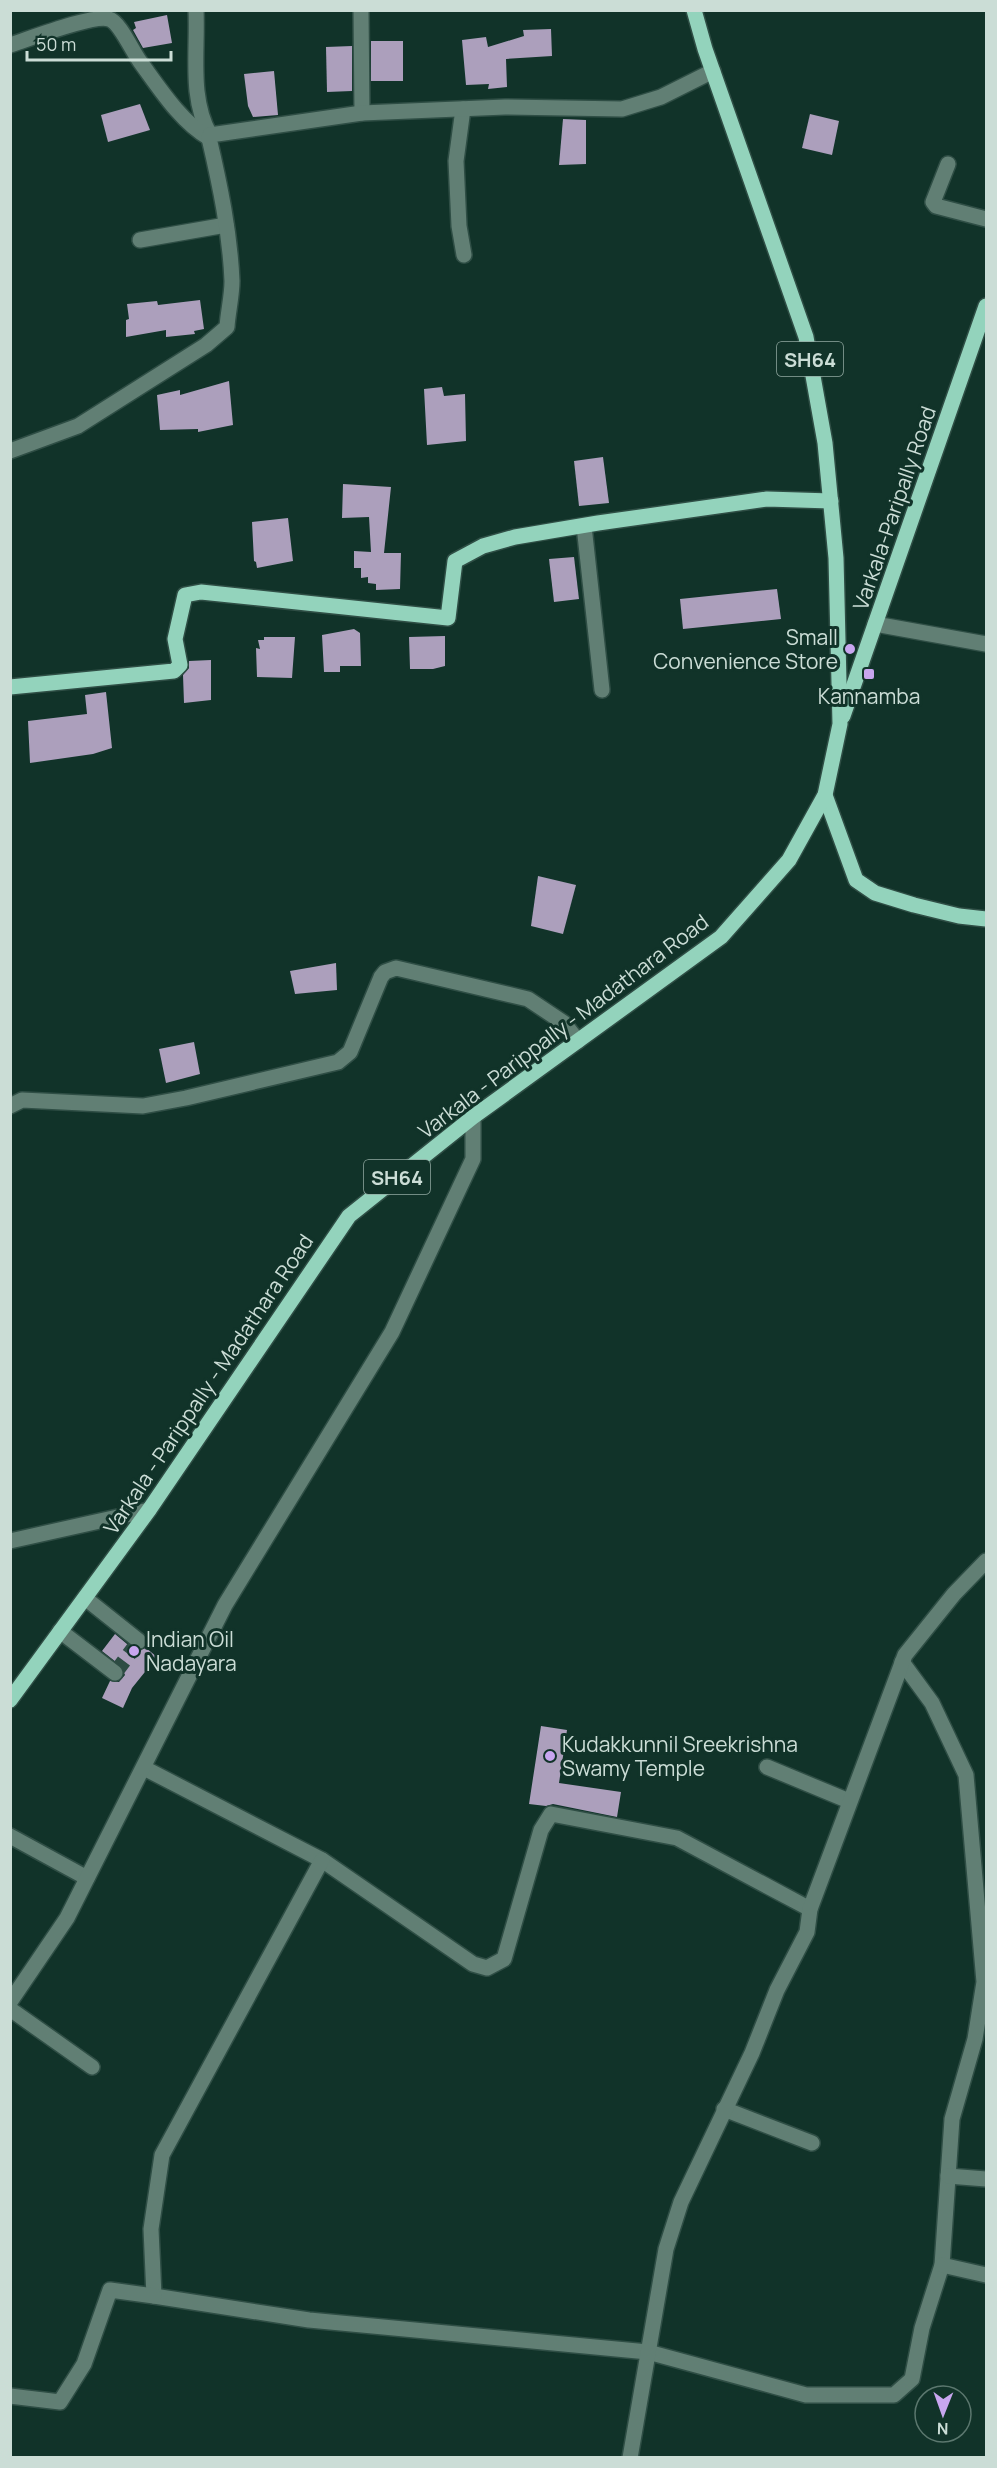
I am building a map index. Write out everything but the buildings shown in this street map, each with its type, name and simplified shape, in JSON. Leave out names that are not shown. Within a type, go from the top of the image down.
[{"type":"main road","name":"Varkala - Parippally - Madathara Road","points":[[10,1700],[149,1510],[349,1216],[473,1117],[721,937],[789,861],[825,795],[840,724],[836,558],[825,444],[806,337],[694,10]]},
{"type":"main road","name":"Varkala-Paripally Road","points":[[840,724],[987,306]]},
{"type":"main road","points":[[10,687],[174,671],[180,665],[175,639],[185,595],[201,592],[448,618],[455,561],[483,546],[514,537],[767,499],[831,501]]},
{"type":"main road","points":[[825,795],[856,880],[875,893],[914,905],[959,916],[987,919]]},
{"type":"street","points":[[10,451],[78,426],[206,345],[226,327],[232,283],[220,182],[197,90],[196,10]]},
{"type":"street","points":[[361,10],[362,113]]},
{"type":"street","points":[[10,45],[102,15],[116,23],[139,61],[177,110],[210,137],[362,113],[505,107],[622,109],[661,97],[713,71]]},
{"type":"street","points":[[464,109],[456,161],[459,226],[464,255]]},
{"type":"street","points":[[948,164],[933,202],[936,206],[987,219]]},
{"type":"street","points":[[140,240],[226,225]]},
{"type":"street","points":[[584,526],[602,690]]},
{"type":"street","points":[[875,624],[987,644]]},
{"type":"street","points":[[10,1106],[22,1101],[143,1106],[338,1062],[350,1052],[381,977],[385,972],[396,968],[528,999],[564,1023],[578,1041]]},
{"type":"street","points":[[10,2002],[67,1918],[225,1605],[392,1332],[473,1159],[473,1117]]},
{"type":"street","points":[[10,1541],[149,1510]]},
{"type":"street","points":[[630,2457],[666,2249],[681,2202],[752,2053],[777,1990],[807,1932],[810,1909],[905,1654],[954,1594],[987,1561]]},
{"type":"street","points":[[85,1598],[139,1641]]},
{"type":"street","points":[[60,1632],[115,1672]]},
{"type":"street","points":[[10,2396],[60,2402],[84,2364],[110,2290],[309,2320],[648,2352],[806,2395],[894,2395],[912,2379],[922,2328],[942,2265],[951,2119],[975,2039],[984,1982],[980,1913],[966,1775],[933,1703],[902,1662]]},
{"type":"street","points":[[767,1767],[849,1801]]},
{"type":"street","points":[[144,1768],[322,1860],[472,1964],[487,1968],[504,1959],[541,1830],[551,1814],[677,1838],[810,1909]]},
{"type":"street","points":[[10,1836],[87,1878]]},
{"type":"street","points":[[154,2296],[151,2229],[162,2155],[322,1860]]},
{"type":"street","points":[[10,2009],[92,2067]]},
{"type":"street","points":[[724,2109],[812,2143]]},
{"type":"street","points":[[948,2176],[987,2179]]},
{"type":"street","points":[[942,2265],[987,2275]]},
{"type":"tunnel","points":[[115,1673],[139,1641]]},
{"type":"place","name":"Small Convenience Store","points":[[850,649]]},
{"type":"place","name":"Kannamba","points":[[869,674]]},
{"type":"place","name":"Indian Oil Nadayara","points":[[134,1651]]},
{"type":"place","name":"Kudakkunnil Sreekrishna Swamy Temple","points":[[550,1756]]}]
